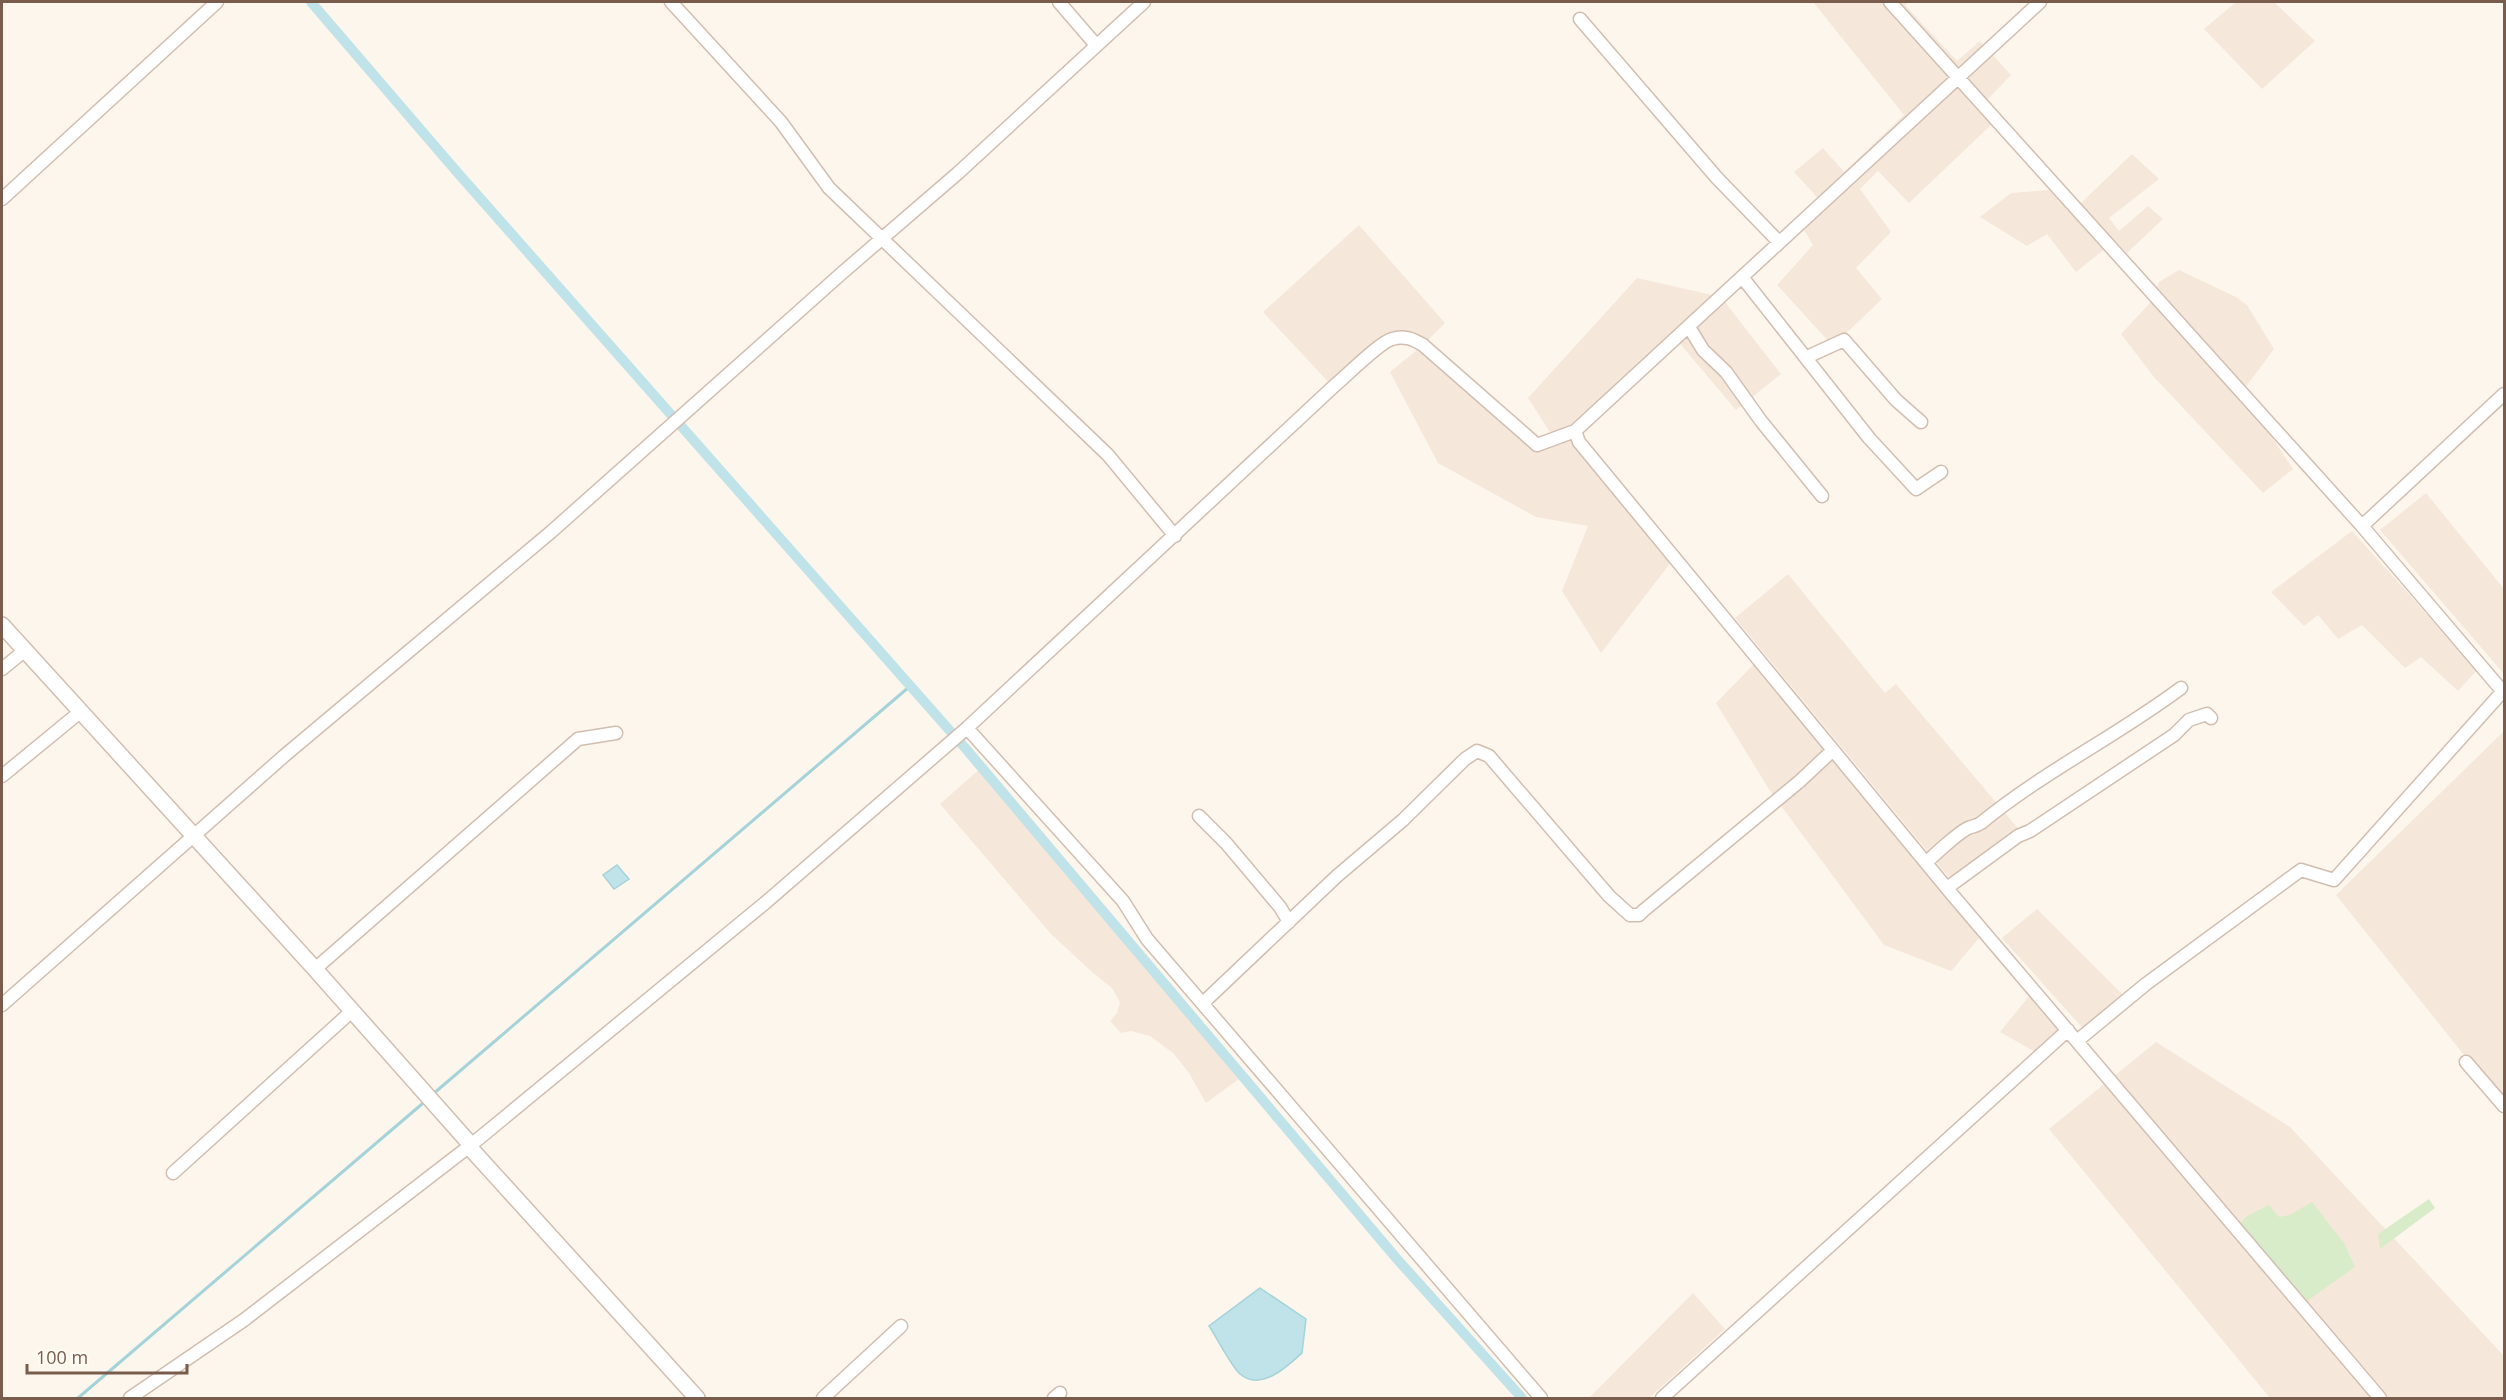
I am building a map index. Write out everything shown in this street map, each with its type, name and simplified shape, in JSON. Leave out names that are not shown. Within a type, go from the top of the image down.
[{"type":"street","points":[[2,199],[217,2]]},
{"type":"street","points":[[671,2],[781,122],[829,188],[1108,455],[1175,536]]},
{"type":"street","points":[[1059,2],[1096,45]]},
{"type":"street","points":[[2,1005],[193,836],[529,551],[958,173],[1144,2]]},
{"type":"street","points":[[1890,2],[2362,526],[2504,692],[2334,880],[2301,870],[2146,984],[2077,1041]]},
{"type":"street","points":[[130,1398],[244,1320],[471,1145],[765,903],[964,731],[1333,387],[1389,339],[1413,338],[1423,345],[1537,445],[1575,431],[1957,76],[2040,2]]},
{"type":"street","points":[[1580,19],[1718,178],[1779,242]]},
{"type":"street","points":[[1742,277],[1869,438],[1916,489],[1941,472]]},
{"type":"street","points":[[1689,327],[1703,350],[1726,372],[1761,421],[1822,496]]},
{"type":"street","points":[[1807,357],[1844,340],[1896,400],[1921,422]]},
{"type":"street","points":[[2362,526],[2505,394]]},
{"type":"street","points":[[1575,431],[1579,442],[1926,863],[2380,1398]]},
{"type":"street","points":[[2,626],[315,969],[471,1145],[472,1150],[697,1398]]},
{"type":"street","points":[[2,669],[24,651]]},
{"type":"street","points":[[1926,863],[1967,829],[1978,826],[2004,804],[2070,760],[2131,725],[2181,688]]},
{"type":"street","points":[[2,777],[80,712]]},
{"type":"street","points":[[1947,888],[2018,836],[2030,831],[2174,735],[2189,720],[2207,714],[2211,718]]},
{"type":"street","points":[[964,731],[1123,901],[1147,939],[1541,1398]]},
{"type":"street","points":[[315,969],[578,739],[616,733]]},
{"type":"street","points":[[1203,1003],[1337,876],[1403,820],[1465,759],[1477,751],[1489,756],[1602,887],[1630,915],[1634,916],[1721,847],[1833,750]]},
{"type":"street","points":[[1199,816],[1226,843],[1280,907],[1289,922]]},
{"type":"street","points":[[173,1173],[352,1011]]},
{"type":"street","points":[[1662,1398],[2068,1030]]},
{"type":"street","points":[[2466,1062],[2505,1106]]},
{"type":"street","points":[[823,1398],[901,1326]]},
{"type":"shaded area","points":[[1813,2],[1909,2],[1905,5],[1957,61],[1980,41],[2011,75],[1988,99],[1991,125],[1909,203],[1878,171],[1860,189],[1891,232],[1856,268],[1882,299],[1833,346],[1777,285],[1813,245],[1804,230],[1826,207],[1794,172],[1823,148],[1844,172],[1904,115]]},
{"type":"shaded area","points":[[2236,2],[2274,2],[2315,41],[2262,89],[2204,29]]},
{"type":"shaded area","points":[[2132,154],[2159,179],[2109,218],[2119,231],[2148,206],[2163,219],[2127,253],[2115,241],[2076,272],[2047,234],[2027,246],[1980,217],[2011,193],[2049,190],[2081,203]]},
{"type":"shaded area","points":[[1359,225],[1445,323],[1423,345],[1389,339],[1333,387],[1263,312]]},
{"type":"shaded area","points":[[2179,270],[2236,297],[2247,305],[2274,349],[2242,392],[2293,469],[2263,493],[2154,377],[2121,334],[2149,304],[2159,282]]},
{"type":"shaded area","points":[[1637,278],[1721,297],[1781,374],[1736,410],[1676,339],[1575,431],[1675,557],[1601,653],[1562,591],[1588,526],[1536,517],[1438,463],[1390,372],[1423,345],[1537,445],[1555,440],[1528,398]]},
{"type":"shaded area","points":[[2426,493],[2504,589],[2504,674],[2380,530]]},
{"type":"shaded area","points":[[2352,531],[2477,670],[2458,691],[2421,657],[2405,668],[2362,625],[2338,639],[2318,615],[2304,626],[2271,592]]},
{"type":"shaded area","points":[[1788,574],[1885,693],[1896,684],[2022,833],[1956,886],[1735,618]]},
{"type":"shaded area","points":[[1754,664],[1980,937],[1951,971],[1884,945],[1770,791],[1716,703]]},
{"type":"shaded area","points":[[2504,731],[2504,1105],[2336,895]]},
{"type":"shaded area","points":[[982,767],[1243,1076],[1206,1103],[1189,1073],[1173,1053],[1150,1036],[1131,1031],[1121,1033],[1110,1021],[1117,1013],[1120,1002],[1112,988],[1051,934],[940,804]]},
{"type":"shaded area","points":[[2037,909],[2127,999],[2086,1032],[2002,938]]},
{"type":"shaded area","points":[[2034,990],[2065,1027],[2037,1053],[2000,1032]]},
{"type":"shaded area","points":[[2156,1042],[2290,1127],[2504,1356],[2504,1398],[2270,1398],[2049,1129]]},
{"type":"shaded area","points":[[1693,1293],[1725,1329],[1649,1398],[1589,1398]]},
{"type":"green space","points":[[2429,1199],[2435,1208],[2380,1249],[2378,1234]]},
{"type":"green space","points":[[2312,1202],[2344,1243],[2355,1267],[2303,1304],[2237,1227],[2247,1216],[2269,1205],[2279,1217],[2290,1215]]},
{"type":"water","points":[[617,865],[629,879],[614,889],[603,875]]},
{"type":"water","points":[[1260,1288],[1306,1319],[1302,1353],[1274,1375],[1257,1380],[1248,1379],[1236,1370],[1209,1326]]},
{"type":"waterway","points":[[311,2],[457,172],[966,749],[1397,1259],[1522,1398]]},
{"type":"waterway","points":[[433,1094],[909,687]]},
{"type":"waterway","points":[[78,1398],[422,1104]]}]
